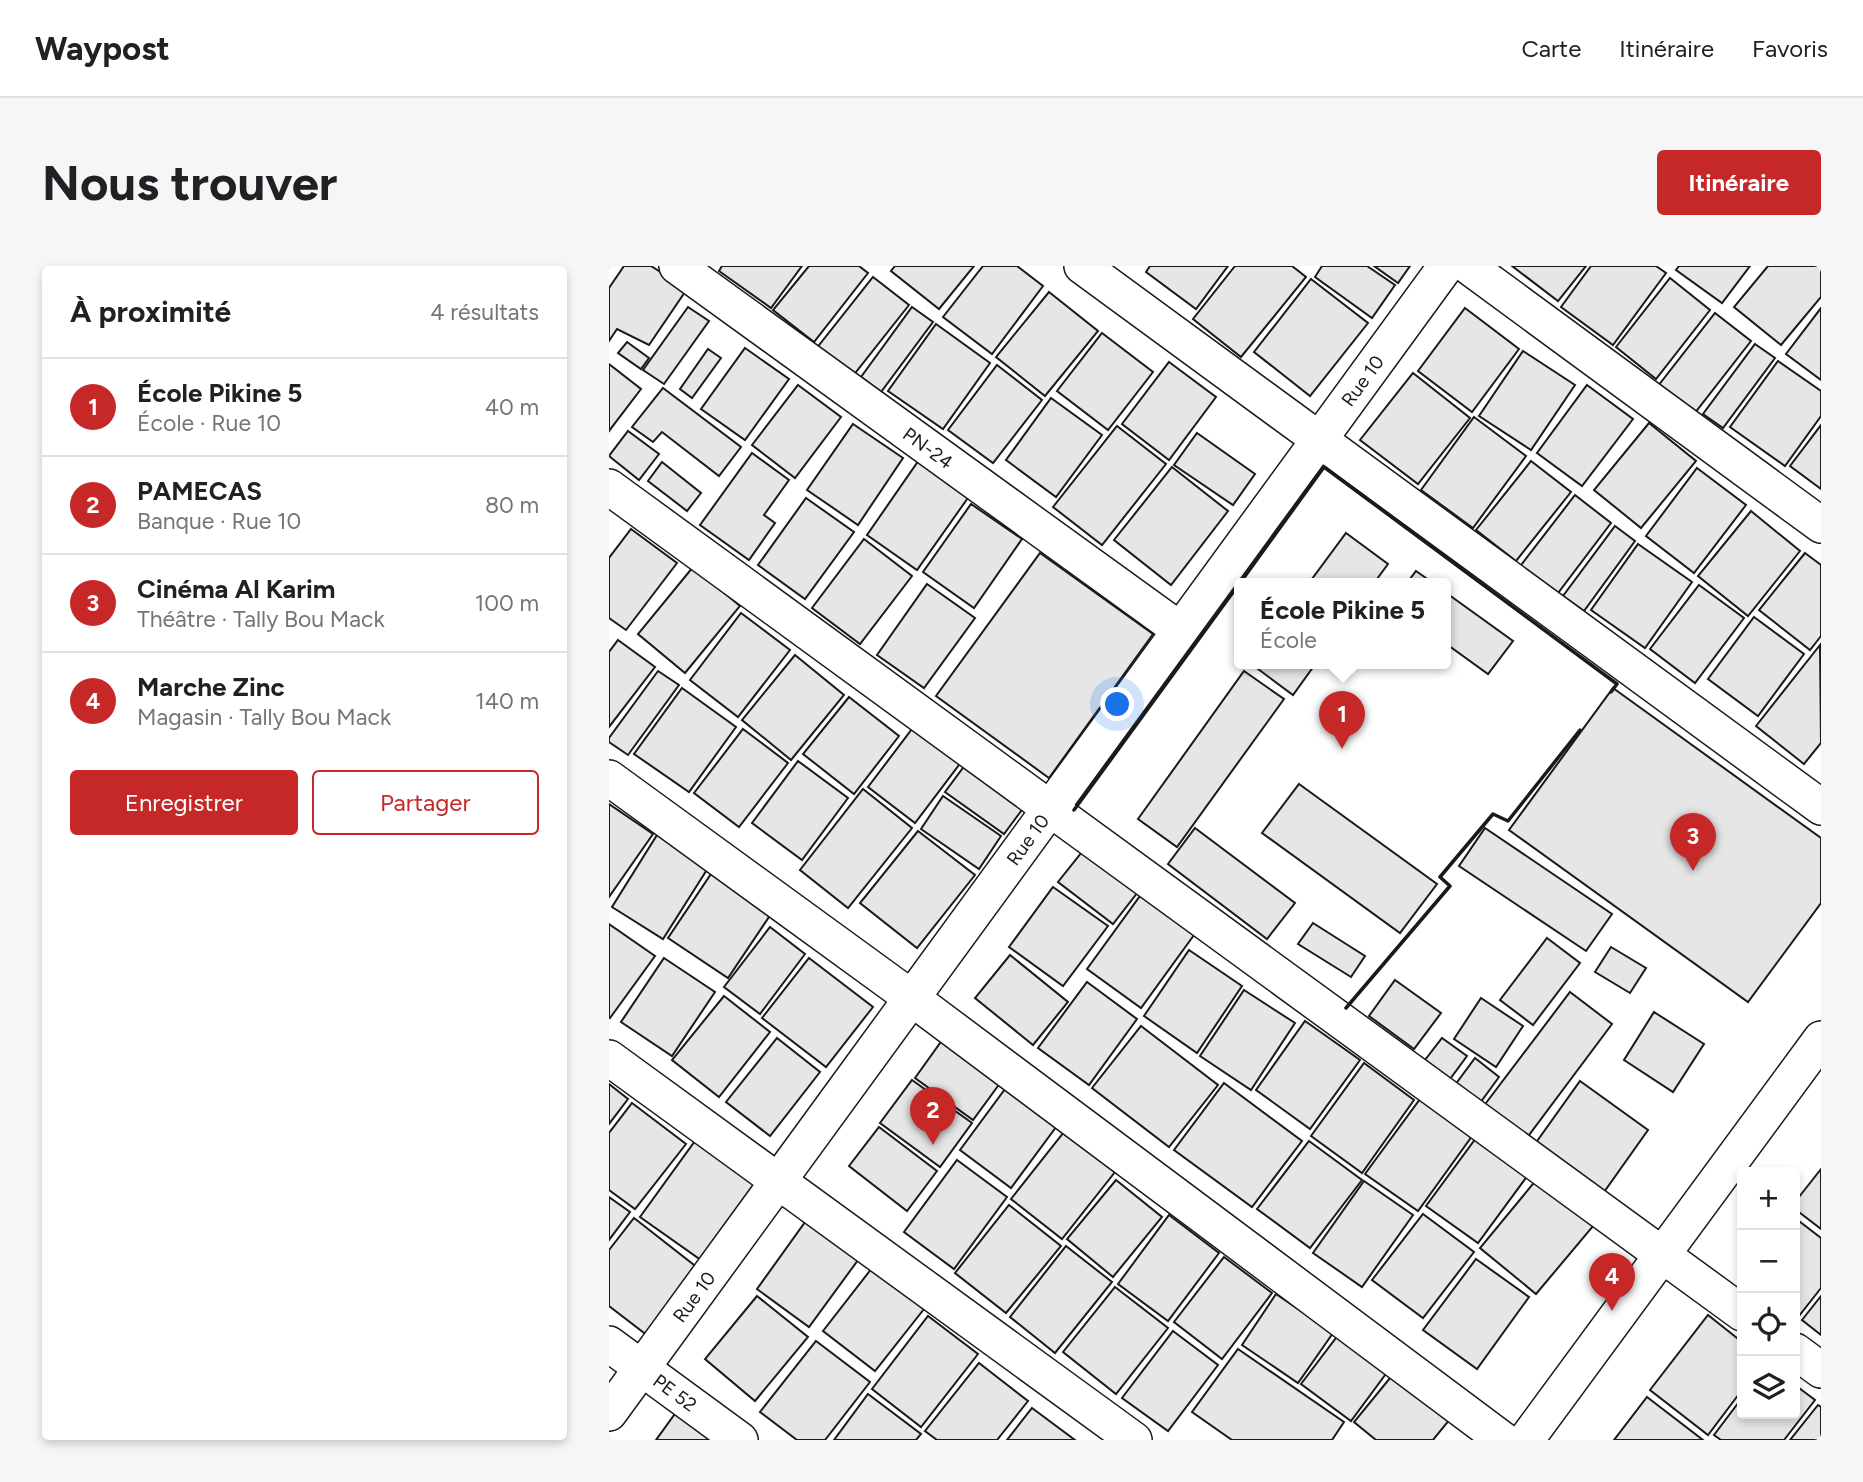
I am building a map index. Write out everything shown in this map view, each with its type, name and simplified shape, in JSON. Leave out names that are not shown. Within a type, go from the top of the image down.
[{"type":"street","name":"PN-24","points":[[677,266],[1180,631]]},
{"type":"street","points":[[1082,266],[1821,807]]},
{"type":"street","name":"Rue 10","points":[[609,1413],[1446,266]]},
{"type":"street","points":[[1468,266],[1821,525]]},
{"type":"street","points":[[609,487],[1737,1309]]},
{"type":"street","points":[[609,778],[913,999],[1503,1440]]},
{"type":"street","points":[[1526,1440],[1663,1255],[1809,1079],[1821,1039]]},
{"type":"street","points":[[609,1058],[1134,1440]]},
{"type":"street","name":"PE 52","points":[[609,1344],[740,1440]]},
{"type":"street","points":[[1800,1355],[1821,1370]]},
{"type":"building","points":[[624,266],[651,266],[687,289],[649,345],[617,329],[609,341],[609,288]]},
{"type":"building","points":[[722,266],[802,266],[771,308],[719,271]]},
{"type":"building","points":[[809,266],[859,266],[868,273],[814,342],[773,310]]},
{"type":"building","points":[[895,266],[974,266],[939,309],[891,271]]},
{"type":"building","points":[[983,266],[1017,266],[1043,286],[992,354],[943,317]]},
{"type":"building","points":[[1150,266],[1228,266],[1196,309],[1146,272]]},
{"type":"building","points":[[1235,266],[1292,266],[1306,277],[1241,357],[1193,319]]},
{"type":"building","points":[[1322,266],[1367,266],[1395,285],[1372,318],[1315,277]]},
{"type":"building","points":[[1374,266],[1410,266],[1398,283]]},
{"type":"building","points":[[1512,266],[1586,266],[1558,301]]},
{"type":"building","points":[[1591,266],[1656,266],[1666,273],[1613,345],[1561,307]]},
{"type":"building","points":[[1679,266],[1750,266],[1722,303],[1676,270]]},
{"type":"building","points":[[1768,266],[1821,266],[1821,297],[1781,345],[1734,307]]},
{"type":"building","points":[[873,277],[909,305],[852,377],[816,349]]},
{"type":"building","points":[[1670,278],[1710,310],[1656,379],[1616,347]]},
{"type":"building","points":[[1311,279],[1368,323],[1310,396],[1254,352]]},
{"type":"building","points":[[1049,292],[1098,331],[1045,396],[996,357]]},
{"type":"building","points":[[688,307],[709,321],[664,384],[643,370]]},
{"type":"building","points":[[912,307],[933,322],[881,392],[861,377]]},
{"type":"building","points":[[1465,308],[1519,349],[1472,412],[1418,371]]},
{"type":"building","points":[[1821,308],[1821,380],[1786,354]]},
{"type":"building","points":[[1715,313],[1751,341],[1694,414],[1658,386]]},
{"type":"building","points":[[936,324],[990,363],[943,429],[888,391]]},
{"type":"building","points":[[1102,333],[1153,372],[1108,430],[1057,391]]},
{"type":"building","points":[[627,342],[649,358],[641,369],[618,353]]},
{"type":"building","points":[[1755,344],[1775,358],[1723,428],[1703,414]]},
{"type":"building","points":[[745,348],[789,379],[745,440],[701,409]]},
{"type":"building","points":[[708,349],[721,358],[692,398],[680,389]]},
{"type":"building","points":[[1523,351],[1575,385],[1531,450],[1479,416]]},
{"type":"building","points":[[1778,361],[1821,391],[1821,416],[1785,466],[1730,427]]},
{"type":"building","points":[[1169,362],[1216,397],[1169,460],[1122,424]]},
{"type":"building","points":[[609,364],[641,389],[609,431]]},
{"type":"building","points":[[997,365],[1042,400],[993,463],[948,430]]},
{"type":"building","points":[[1413,373],[1470,418],[1418,484],[1360,440]]},
{"type":"building","points":[[798,385],[841,417],[795,478],[752,445]]},
{"type":"building","points":[[1587,385],[1633,419],[1582,486],[1537,453]]},
{"type":"building","points":[[663,388],[741,447],[719,476],[662,432],[653,442],[632,427]]},
{"type":"building","points":[[1051,398],[1102,435],[1056,497],[1006,460]]},
{"type":"building","points":[[1474,417],[1526,456],[1473,528],[1421,490]]},
{"type":"building","points":[[1649,423],[1696,461],[1641,528],[1594,490]]},
{"type":"building","points":[[853,424],[903,458],[858,525],[807,490]]},
{"type":"building","points":[[1821,425],[1821,489],[1790,466]]},
{"type":"building","points":[[1117,426],[1166,464],[1102,545],[1053,507]]},
{"type":"building","points":[[628,431],[659,454],[639,480],[609,456]]},
{"type":"building","points":[[1197,433],[1255,474],[1233,505],[1174,465]]},
{"type":"building","points":[[752,453],[789,480],[764,515],[775,523],[749,560],[700,525]]},
{"type":"building","points":[[919,460],[970,495],[917,570],[867,535]]},
{"type":"building","points":[[1531,461],[1571,492],[1516,561],[1476,530]]},
{"type":"building","points":[[662,462],[701,493],[687,511],[648,481]]},
{"type":"building","points":[[1172,467],[1228,511],[1171,585],[1114,540]]},
{"type":"building","points":[[1697,468],[1746,505],[1694,573],[1646,536]]},
{"type":"building","points":[[1575,495],[1611,523],[1555,597],[1518,569]]},
{"type":"building","points":[[806,498],[854,532],[805,599],[758,565]]},
{"type":"building","points":[[971,504],[1022,539],[974,608],[923,572]]},
{"type":"building","points":[[1751,511],[1800,551],[1748,616],[1698,576]]},
{"type":"building","points":[[1615,526],[1635,541],[1584,611],[1563,596]]},
{"type":"building","points":[[631,529],[677,563],[626,630],[609,618],[609,558]]},
{"type":"building","points":[[1346,533],[1388,564],[1378,578],[1313,578]]},
{"type":"building","points":[[864,539],[912,576],[860,644],[812,608]]},
{"type":"building","points":[[1638,544],[1692,582],[1645,648],[1591,610]]},
{"type":"building","points":[[1040,553],[1153,634],[1049,778],[936,696]]},
{"type":"building","points":[[1805,553],[1821,565],[1821,636],[1810,650],[1759,610]]},
{"type":"building","points":[[693,567],[740,606],[685,673],[638,634]]},
{"type":"building","points":[[1416,571],[1426,578],[1411,578]]},
{"type":"building","points":[[927,584],[975,618],[924,688],[877,655]]},
{"type":"building","points":[[1699,585],[1744,618],[1695,683],[1650,649]]},
{"type":"building","points":[[1451,596],[1513,641],[1488,674],[1451,647]]},
{"type":"building","points":[[741,613],[790,650],[738,717],[690,680]]},
{"type":"building","points":[[1754,617],[1804,654],[1758,716],[1708,679]]},
{"type":"building","points":[[618,640],[655,667],[609,727],[609,652]]},
{"type":"building","points":[[1820,645],[1821,743],[1804,764],[1756,726]]},
{"type":"building","points":[[795,655],[844,695],[791,760],[742,720]]},
{"type":"building","points":[[1258,669],[1312,669],[1293,695]]},
{"type":"building","points":[[658,671],[679,685],[628,755],[609,742],[609,738]]},
{"type":"building","points":[[1244,671],[1284,699],[1177,847],[1138,819]]},
{"type":"building","points":[[682,688],[736,727],[689,792],[634,754]]},
{"type":"building","points":[[1613,688],[1821,838],[1821,903],[1748,1002],[1509,830]]},
{"type":"building","points":[[849,697],[899,736],[854,794],[803,754]]},
{"type":"building","points":[[915,725],[962,761],[915,823],[868,787]]},
{"type":"building","points":[[743,729],[788,763],[739,827],[694,793]]},
{"type":"building","points":[[971,757],[1030,799],[1004,834],[945,792]]},
{"type":"building","points":[[798,761],[848,798],[802,860],[752,823]]},
{"type":"building","points":[[1299,784],[1437,884],[1400,933],[1262,833]]},
{"type":"building","points":[[863,789],[912,828],[848,908],[800,870]]},
{"type":"building","points":[[943,796],[1001,836],[979,869],[921,829]]},
{"type":"building","points":[[609,804],[653,834],[609,897]]},
{"type":"building","points":[[1195,828],[1295,903],[1267,939],[1168,864]]},
{"type":"building","points":[[1485,828],[1612,914],[1586,951],[1459,866]]},
{"type":"building","points":[[918,831],[975,875],[917,948],[860,903]]},
{"type":"building","points":[[657,835],[708,868],[663,939],[612,907]]},
{"type":"building","points":[[1086,847],[1141,888],[1113,924],[1058,882]]},
{"type":"building","points":[[715,868],[775,908],[728,978],[668,938]]},
{"type":"building","points":[[1053,887],[1108,926],[1063,986],[1009,947]]},
{"type":"building","points":[[1140,896],[1194,935],[1141,1008],[1087,969]]},
{"type":"building","points":[[1313,923],[1365,956],[1351,977],[1298,944]]},
{"type":"building","points":[[609,924],[655,956],[610,1018],[609,1017]]},
{"type":"building","points":[[770,927],[805,954],[760,1014],[724,987]]},
{"type":"building","points":[[1547,938],[1580,963],[1533,1025],[1500,1000]]},
{"type":"building","points":[[1611,947],[1646,968],[1630,993],[1595,972]]},
{"type":"building","points":[[1189,950],[1242,986],[1197,1053],[1144,1016]]},
{"type":"building","points":[[1010,955],[1068,1002],[1033,1045],[975,998]]},
{"type":"building","points":[[664,958],[715,992],[672,1056],[621,1022]]},
{"type":"building","points":[[809,958],[873,1007],[826,1067],[762,1018]]},
{"type":"building","points":[[1395,980],[1441,1013],[1414,1049],[1369,1016]]},
{"type":"building","points":[[1087,982],[1137,1019],[1089,1085],[1038,1048]]},
{"type":"building","points":[[1244,990],[1295,1023],[1251,1090],[1200,1056]]},
{"type":"building","points":[[1570,992],[1612,1024],[1526,1139],[1483,1107]]},
{"type":"building","points":[[724,996],[770,1032],[719,1097],[672,1060]]},
{"type":"building","points":[[1481,998],[1523,1026],[1496,1067],[1454,1039]]},
{"type":"building","points":[[1654,1012],[1704,1044],[1673,1092],[1624,1060]]},
{"type":"building","points":[[1305,1021],[1360,1060],[1310,1129],[1256,1090]]},
{"type":"building","points":[[1141,1026],[1218,1085],[1169,1147],[1092,1088]]},
{"type":"building","points":[[948,1032],[1006,1075],[973,1120],[915,1078]]},
{"type":"building","points":[[777,1038],[820,1072],[770,1136],[726,1102]]},
{"type":"building","points":[[1442,1038],[1467,1056],[1450,1079],[1425,1060]]},
{"type":"building","points":[[1475,1058],[1499,1077],[1480,1103],[1455,1085]]},
{"type":"building","points":[[1364,1063],[1414,1100],[1362,1173],[1311,1136]]},
{"type":"building","points":[[912,1080],[972,1123],[940,1167],[880,1123]]},
{"type":"building","points":[[1011,1081],[1062,1119],[1011,1188],[960,1150]]},
{"type":"building","points":[[1580,1081],[1648,1130],[1604,1192],[1535,1144]]},
{"type":"building","points":[[1224,1083],[1302,1141],[1252,1207],[1174,1150]]},
{"type":"building","points":[[609,1084],[628,1099],[609,1124]]},
{"type":"building","points":[[1423,1095],[1475,1132],[1418,1211],[1365,1174]]},
{"type":"building","points":[[632,1103],[686,1144],[635,1209],[609,1190],[609,1133]]},
{"type":"building","points":[[879,1127],[937,1171],[907,1211],[849,1166]]},
{"type":"building","points":[[1064,1132],[1115,1172],[1062,1239],[1011,1199]]},
{"type":"building","points":[[1479,1134],[1531,1171],[1478,1243],[1426,1206]]},
{"type":"building","points":[[695,1141],[762,1189],[708,1265],[640,1217]]},
{"type":"building","points":[[1309,1141],[1362,1180],[1310,1248],[1257,1209]]},
{"type":"building","points":[[957,1160],[1007,1197],[954,1269],[904,1232]]},
{"type":"building","points":[[1821,1169],[1821,1229],[1800,1213],[1800,1196]]},
{"type":"building","points":[[1537,1179],[1594,1225],[1536,1294],[1480,1248]]},
{"type":"building","points":[[1116,1180],[1162,1217],[1113,1277],[1067,1239]]},
{"type":"building","points":[[1364,1181],[1413,1215],[1362,1287],[1313,1253]]},
{"type":"building","points":[[609,1197],[630,1212],[609,1240]]},
{"type":"building","points":[[1009,1205],[1061,1246],[1006,1313],[955,1273]]},
{"type":"building","points":[[1423,1214],[1474,1252],[1423,1318],[1372,1280]]},
{"type":"building","points":[[1169,1215],[1219,1253],[1168,1321],[1118,1284]]},
{"type":"building","points":[[634,1218],[703,1272],[652,1339],[609,1306],[609,1250]]},
{"type":"building","points":[[808,1218],[861,1256],[809,1327],[757,1289]]},
{"type":"building","points":[[1800,1222],[1821,1238],[1821,1288],[1800,1315]]},
{"type":"building","points":[[1066,1246],[1112,1282],[1055,1353],[1010,1317]]},
{"type":"building","points":[[1224,1257],[1272,1293],[1222,1359],[1174,1322]]},
{"type":"building","points":[[1476,1259],[1529,1297],[1477,1369],[1423,1330]]},
{"type":"building","points":[[872,1268],[924,1309],[875,1371],[823,1331]]},
{"type":"building","points":[[1115,1287],[1168,1328],[1116,1394],[1063,1352]]},
{"type":"building","points":[[1276,1294],[1333,1333],[1298,1383],[1242,1345]]},
{"type":"building","points":[[757,1296],[808,1337],[755,1401],[705,1359]]},
{"type":"building","points":[[1821,1296],[1821,1335],[1802,1320]]},
{"type":"building","points":[[1708,1315],[1737,1338],[1737,1397],[1708,1435],[1650,1390]]},
{"type":"building","points":[[928,1316],[978,1354],[921,1427],[872,1389]]},
{"type":"building","points":[[1173,1331],[1218,1365],[1168,1431],[1122,1398]]},
{"type":"building","points":[[1339,1334],[1388,1371],[1351,1421],[1301,1384]]},
{"type":"building","points":[[816,1341],[870,1382],[825,1440],[797,1440],[760,1412]]},
{"type":"building","points":[[1238,1349],[1344,1422],[1332,1440],[1232,1440],[1192,1412]]},
{"type":"building","points":[[979,1363],[1028,1401],[997,1440],[937,1440],[925,1431]]},
{"type":"building","points":[[1399,1367],[1455,1413],[1433,1440],[1376,1440],[1354,1422]]},
{"type":"building","points":[[1800,1389],[1815,1400],[1784,1440],[1721,1440],[1714,1435],[1737,1405],[1737,1419],[1800,1419]]},
{"type":"building","points":[[868,1394],[921,1434],[916,1440],[834,1440]]},
{"type":"building","points":[[1647,1397],[1703,1440],[1614,1440]]},
{"type":"building","points":[[1818,1405],[1821,1407],[1821,1440],[1790,1440]]},
{"type":"building","points":[[1032,1408],[1075,1440],[1007,1440]]},
{"type":"building","points":[[677,1411],[716,1440],[656,1440]]},
{"type":"wall","points":[[1244,578],[1324,467],[1617,684],[1611,692]]},
{"type":"wall","points":[[1074,810],[1234,591]]},
{"type":"wall","points":[[1346,1008],[1450,886],[1440,877],[1493,814],[1508,821],[1580,730]]},
{"type":"place","name":"École Pikine 5","points":[[1342,749]]},
{"type":"place","name":"Cinéma Al Karim","points":[[1693,871]]},
{"type":"place","name":"PAMECAS","points":[[933,1145]]},
{"type":"place","name":"Marche Zinc","points":[[1612,1311]]}]
